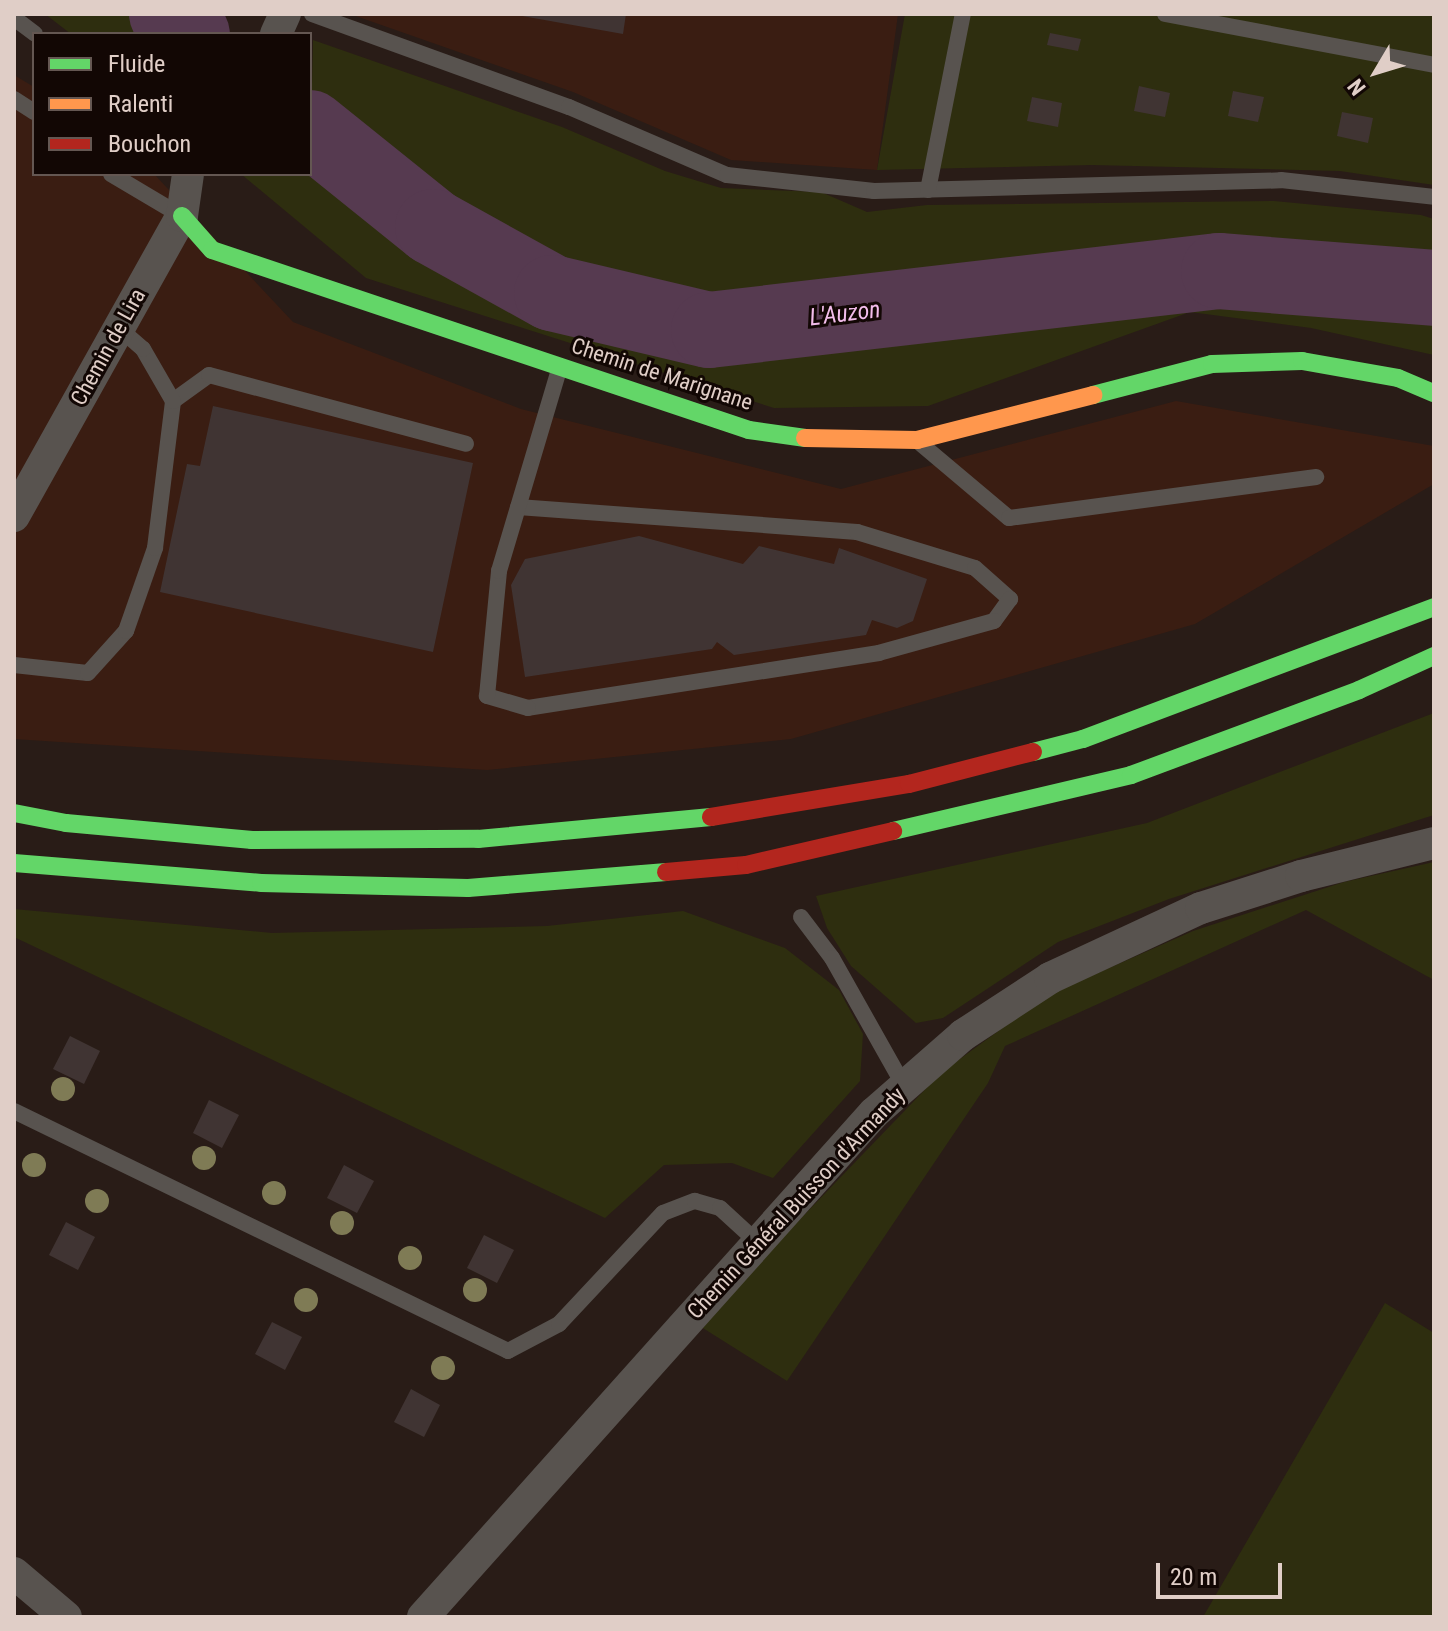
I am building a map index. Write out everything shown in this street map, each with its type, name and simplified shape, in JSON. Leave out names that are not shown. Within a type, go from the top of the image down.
[{"type":"main road","name":"Chemin de Marignane","points":[[182,216],[212,250],[749,430],[837,442],[917,440],[1212,364],[1302,361],[1398,378],[1434,393]]},
{"type":"main road","points":[[14,813],[66,823],[252,840],[478,839],[689,821],[909,784],[1083,739],[1434,607]]},
{"type":"main road","points":[[14,863],[261,883],[468,888],[746,865],[1131,775],[1359,690],[1434,656]]},
{"type":"street","name":"Chemin de Lira","points":[[14,516],[182,216],[188,176]]},
{"type":"street","name":"Chemin Général Buisson d'Armandy","points":[[423,1617],[756,1241],[904,1086],[963,1035],[1050,978],[1201,908],[1301,876],[1434,843]]},
{"type":"street","points":[[14,1573],[66,1617]]},
{"type":"lane","points":[[312,14],[569,107],[727,175],[874,191],[1281,180],[1434,197]]},
{"type":"lane","points":[[928,190],[963,14]]},
{"type":"lane","points":[[1165,14],[1434,65]]},
{"type":"lane","points":[[14,18],[32,32]]},
{"type":"lane","points":[[14,99],[32,111]]},
{"type":"lane","points":[[114,176],[182,216]]},
{"type":"lane","points":[[14,665],[88,673],[126,631],[155,548],[173,401],[143,349],[119,328]]},
{"type":"lane","points":[[518,507],[857,532],[975,568],[1010,599],[994,621],[879,653],[528,708],[487,696],[499,571],[518,507],[560,366]]},
{"type":"lane","points":[[173,401],[209,375],[466,444]]},
{"type":"lane","points":[[917,440],[1009,518],[1316,477]]},
{"type":"lane","points":[[801,917],[832,958],[904,1086]]},
{"type":"lane","points":[[14,1111],[508,1351],[559,1324],[663,1213],[695,1201],[720,1208],[756,1241]]},
{"type":"shaded area","points":[[45,14],[151,14],[174,32],[68,32]]},
{"type":"shaded area","points":[[350,14],[898,14],[877,170],[731,160],[573,92]]},
{"type":"shaded area","points":[[905,14],[1434,14],[1434,185],[1340,171],[1092,165],[877,170]]},
{"type":"shaded area","points":[[313,40],[562,127],[665,171],[721,188],[821,192],[867,212],[927,205],[1274,201],[1421,215],[1434,219],[1434,355],[1311,328],[1190,312],[928,406],[774,408],[366,278],[243,176],[312,176]]},
{"type":"shaded area","points":[[14,75],[32,86],[32,176],[156,176],[293,322],[521,409],[841,489],[1176,401],[1434,446],[1434,484],[1195,624],[791,739],[487,770],[14,739]]},
{"type":"shaded area","points":[[1434,713],[1434,815],[1169,899],[1058,942],[943,1018],[916,1023],[851,966],[827,928],[816,896],[1147,823]]},
{"type":"shaded area","points":[[1434,862],[1434,980],[1306,910],[1005,1046],[988,1083],[787,1381],[698,1325],[942,1072],[1048,995],[1193,931],[1344,882]]},
{"type":"shaded area","points":[[14,909],[272,933],[547,926],[683,911],[785,948],[839,990],[863,1034],[860,1081],[773,1178],[732,1163],[664,1165],[605,1218],[14,937]]},
{"type":"shaded area","points":[[1385,1303],[1434,1333],[1434,1617],[1203,1617]]},
{"type":"building","points":[[511,14],[626,14],[623,34]]},
{"type":"building","points":[[1050,33],[1081,39],[1078,51],[1047,45]]},
{"type":"building","points":[[1139,86],[1170,93],[1165,117],[1134,111]]},
{"type":"building","points":[[1233,91],[1264,97],[1258,122],[1228,116]]},
{"type":"building","points":[[1032,97],[1062,103],[1058,127],[1027,121]]},
{"type":"building","points":[[1342,112],[1373,118],[1368,143],[1337,136]]},
{"type":"building","points":[[213,406],[473,463],[433,652],[160,592],[187,464],[200,466]]},
{"type":"building","points":[[639,536],[743,564],[759,546],[834,564],[839,548],[927,579],[913,621],[897,628],[872,620],[866,635],[734,655],[717,642],[712,649],[525,677],[511,585],[525,559]]},
{"type":"building","points":[[70,1036],[100,1051],[84,1084],[53,1069]]},
{"type":"building","points":[[209,1100],[239,1115],[222,1148],[193,1133]]},
{"type":"building","points":[[344,1165],[374,1181],[357,1213],[327,1198]]},
{"type":"building","points":[[66,1222],[95,1237],[78,1270],[49,1255]]},
{"type":"building","points":[[484,1235],[514,1250],[497,1283],[467,1268]]},
{"type":"building","points":[[272,1322],[302,1337],[285,1370],[255,1354]]},
{"type":"building","points":[[411,1389],[440,1405],[424,1437],[394,1422]]},
{"type":"waterway","name":"L'Auzon","points":[[167,14],[190,32]]},
{"type":"waterway","name":"L'Auzon","points":[[312,130],[433,227],[552,293],[709,330],[1219,271],[1434,288]]},
{"type":"traffic: fast","points":[[182,216],[212,250],[749,430],[805,438]]},
{"type":"traffic: fast","points":[[1093,395],[1212,364],[1302,361],[1398,378],[1434,393]]},
{"type":"traffic: fast","points":[[1033,752],[1083,739],[1434,607]]},
{"type":"traffic: fast","points":[[893,831],[1131,775],[1359,690],[1434,656]]},
{"type":"traffic: fast","points":[[14,813],[66,823],[252,840],[478,839],[711,817]]},
{"type":"traffic: fast","points":[[14,863],[261,883],[468,888],[666,872]]},
{"type":"traffic: slow","points":[[805,438],[917,440],[1093,395]]},
{"type":"traffic: jam","points":[[711,817],[909,784],[1033,752]]},
{"type":"traffic: jam","points":[[666,872],[746,865],[893,831]]}]
